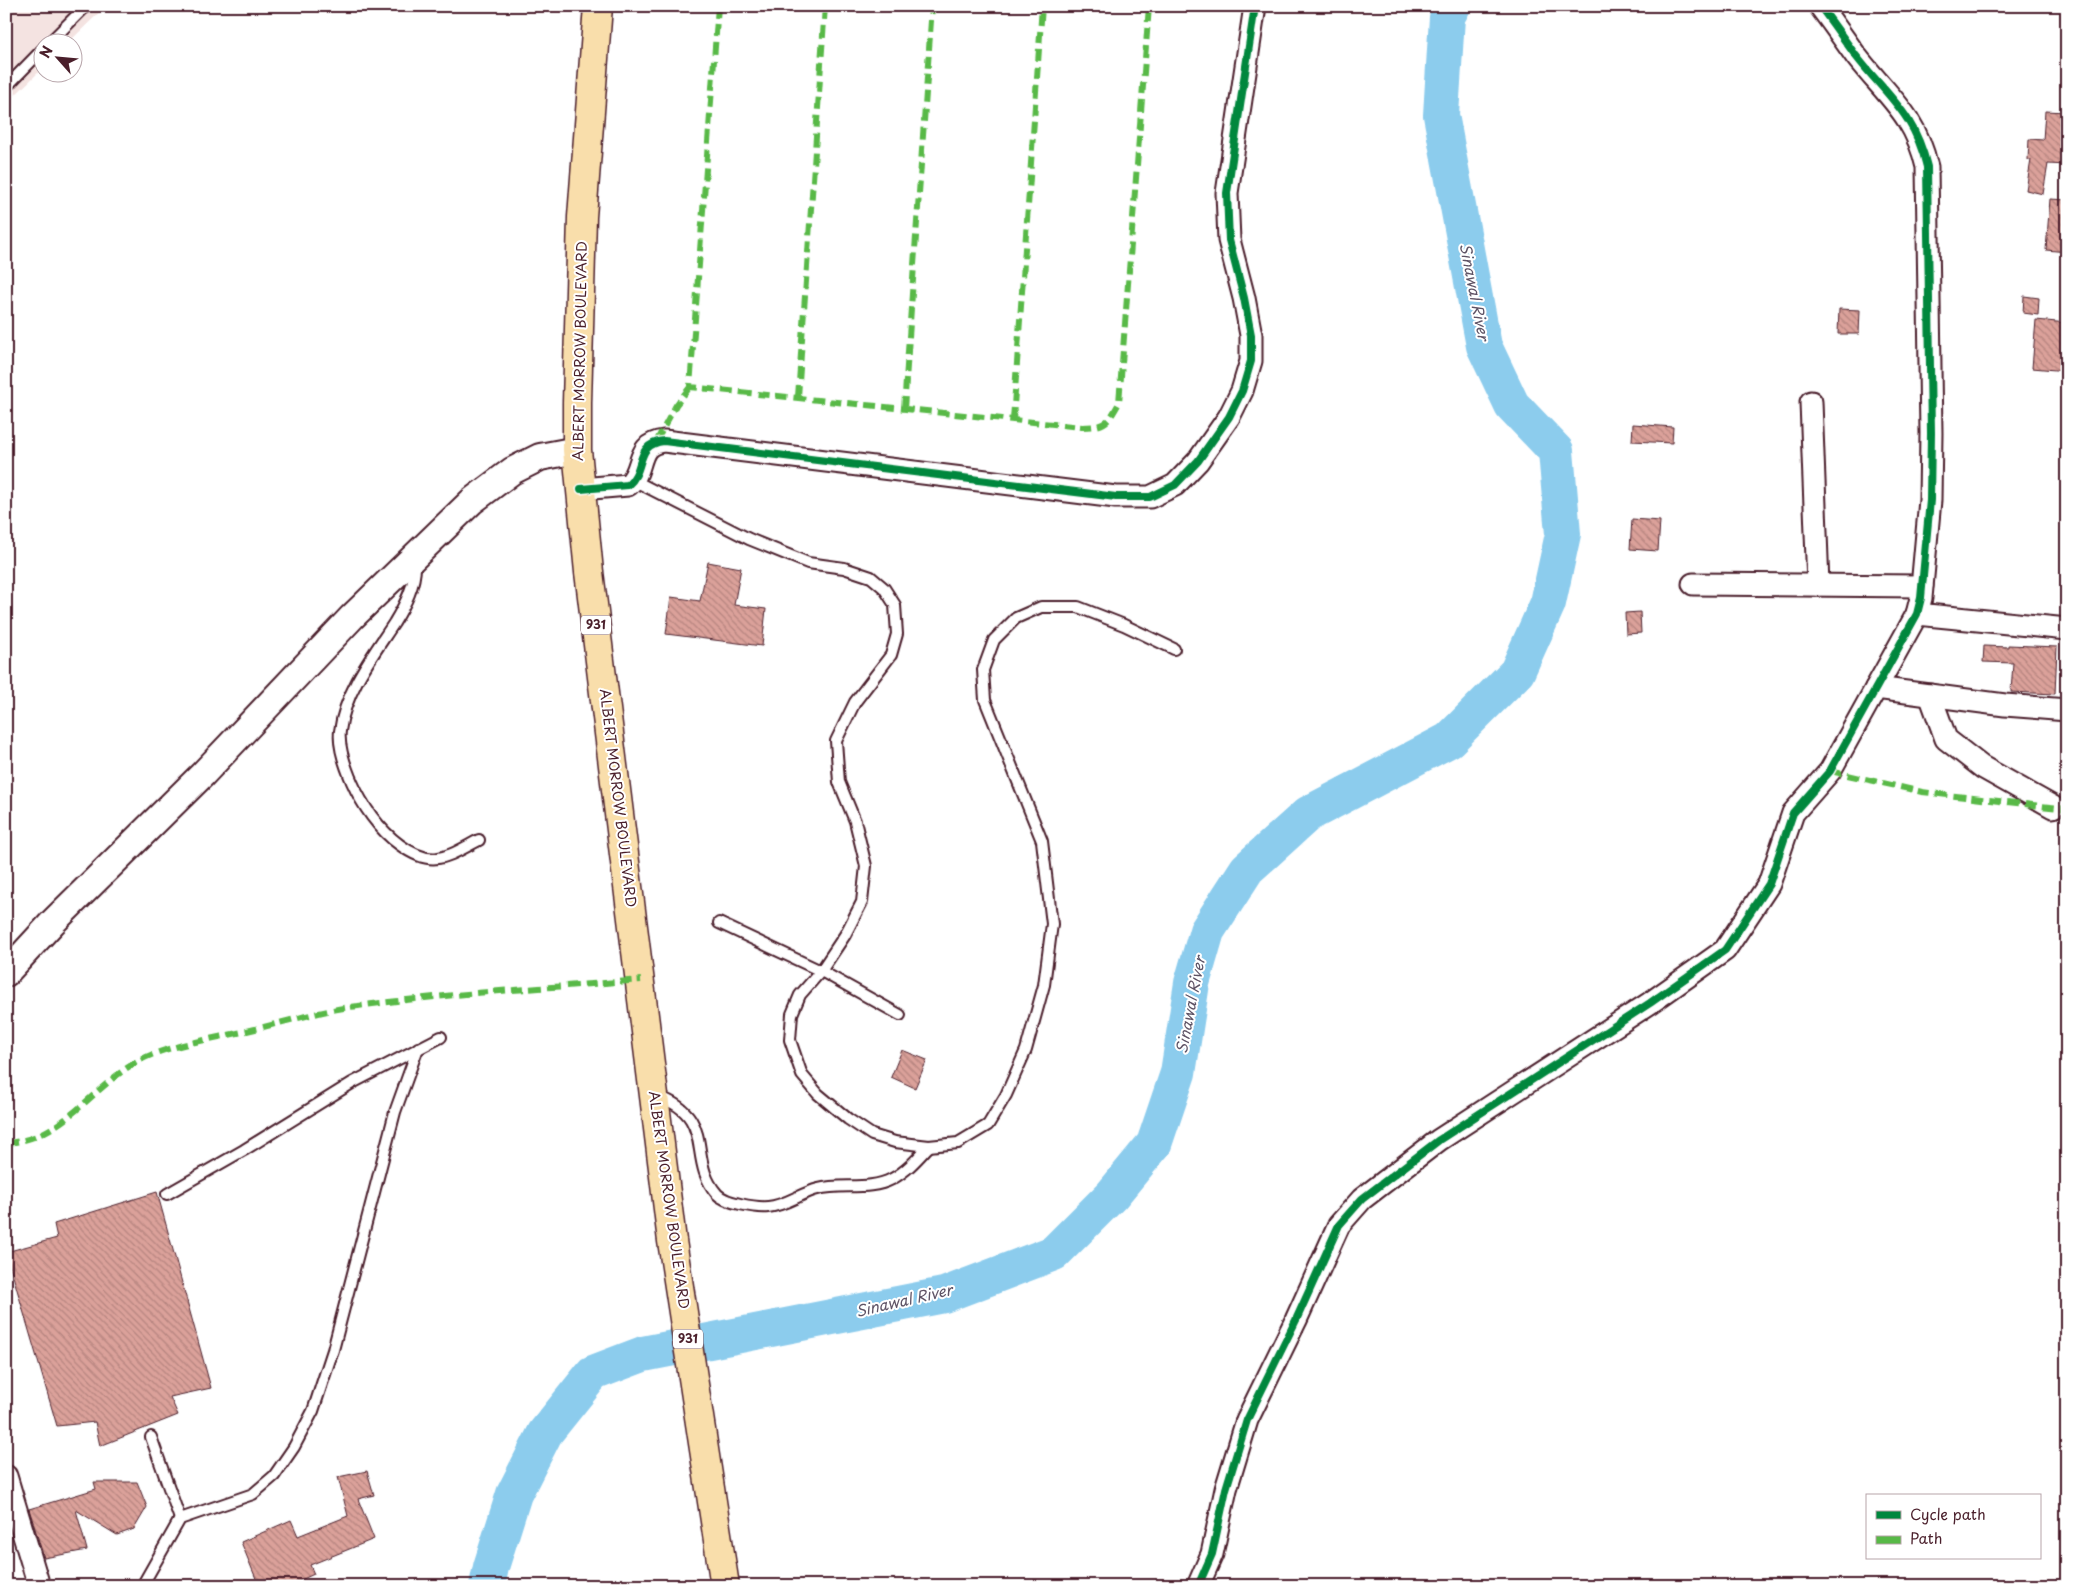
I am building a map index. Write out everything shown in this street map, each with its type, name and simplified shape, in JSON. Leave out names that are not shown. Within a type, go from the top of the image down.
[{"type":"main road","name":"ALBERT MORROW BOULEVARD","points":[[598,6],[582,217],[577,404],[581,489],[589,572],[672,1242],[725,1586]]},
{"type":"street","points":[[581,489],[628,485],[633,480],[645,451],[650,445],[664,441],[1116,497],[1150,497],[1175,485],[1198,461],[1229,417],[1242,391],[1251,361],[1251,335],[1229,240],[1227,193],[1255,6]]},
{"type":"street","points":[[1198,1586],[1212,1554],[1226,1489],[1247,1420],[1300,1312],[1339,1224],[1362,1199],[1439,1140],[1642,1008],[1725,950],[1770,884],[1792,813],[1830,771],[1917,614],[1922,586],[1930,500],[1931,434],[1927,167],[1917,134],[1904,112],[1856,56],[1820,6]]},
{"type":"street","points":[[1811,402],[1818,585]]},
{"type":"street","points":[[6,973],[53,922],[202,775],[352,617],[472,501],[512,471],[540,457],[578,450]]},
{"type":"street","points":[[1693,584],[1922,586]]},
{"type":"street","points":[[1917,614],[2067,629]]},
{"type":"street","points":[[1876,688],[2005,705],[2067,710]]},
{"type":"street","points":[[1930,695],[1946,739],[1982,767],[2053,807]]},
{"type":"street","points":[[6,1476],[39,1586]]},
{"type":"lane","points":[[60,32],[86,6]]},
{"type":"lane","points":[[6,87],[32,60]]},
{"type":"lane","points":[[633,480],[749,539],[808,563],[844,568],[871,577],[884,588],[895,605],[898,634],[891,655],[856,702],[836,741],[839,782],[855,821],[866,866],[862,902],[845,935],[821,971],[800,995],[792,1014],[790,1040],[802,1075],[818,1094],[848,1119],[872,1134],[895,1142],[929,1146],[958,1143],[988,1125],[1006,1095],[1026,1050],[1044,985],[1052,924],[1042,841],[986,700],[983,670],[994,640],[1016,618],[1041,607],[1078,607],[1124,625],[1174,649]]},
{"type":"lane","points":[[415,556],[416,571],[408,595],[400,612],[350,696],[340,732],[345,766],[360,800],[390,838],[411,853],[428,858],[444,859],[479,840]]},
{"type":"lane","points":[[720,923],[821,971],[900,1015]]},
{"type":"lane","points":[[167,1194],[352,1083],[441,1037]]},
{"type":"lane","points":[[142,1586],[180,1519],[253,1494],[274,1476],[294,1447],[313,1411],[333,1350],[395,1112],[418,1048]]},
{"type":"lane","points":[[655,1095],[669,1100],[686,1112],[696,1129],[707,1178],[718,1195],[741,1204],[769,1207],[816,1189],[837,1186],[866,1186],[892,1179],[909,1167],[929,1146]]},
{"type":"lane","points":[[151,1437],[180,1519]]},
{"type":"shaded area","points":[[6,6],[106,6],[79,32],[32,32],[32,79],[6,104]]},
{"type":"building","points":[[2045,111],[2067,112],[2067,165],[2048,164],[2043,194],[2026,190],[2031,160],[2028,160],[2029,139],[2043,140]]},
{"type":"building","points":[[2050,199],[2067,200],[2067,252],[2046,250]]},
{"type":"building","points":[[2024,296],[2039,298],[2038,315],[2023,313]]},
{"type":"building","points":[[1839,309],[1860,310],[1859,334],[1838,334]]},
{"type":"building","points":[[2036,320],[2067,323],[2067,371],[2032,368]]},
{"type":"building","points":[[1633,424],[1673,427],[1672,443],[1632,441]]},
{"type":"building","points":[[1632,519],[1660,521],[1658,551],[1630,549]]},
{"type":"building","points":[[708,562],[741,568],[734,605],[766,609],[762,646],[666,634],[671,597],[700,601]]},
{"type":"building","points":[[1640,612],[1641,633],[1626,634],[1625,613]]},
{"type":"building","points":[[2008,645],[2057,647],[2055,694],[2011,692],[2013,663],[1983,662],[1984,646],[2008,647]]},
{"type":"building","points":[[902,1050],[927,1060],[915,1088],[891,1077]]},
{"type":"building","points":[[157,1192],[211,1388],[170,1397],[178,1415],[100,1446],[95,1422],[57,1426],[6,1252],[57,1238],[54,1224]]},
{"type":"building","points":[[367,1471],[374,1495],[358,1499],[374,1539],[310,1565],[314,1574],[288,1586],[259,1586],[241,1542],[291,1520],[298,1536],[348,1516],[338,1477]]},
{"type":"building","points":[[94,1482],[137,1482],[147,1507],[134,1529],[117,1535],[76,1510],[87,1550],[44,1558],[29,1509],[96,1489]]},
{"type":"waterway","name":"Sinawal River","points":[[487,1586],[491,1567],[514,1494],[545,1433],[593,1373],[643,1354],[944,1295],[1054,1253],[1112,1195],[1154,1144],[1178,1073],[1192,983],[1207,931],[1247,869],[1308,814],[1449,740],[1517,672],[1548,603],[1563,534],[1556,451],[1512,405],[1484,346],[1441,115],[1447,17],[1453,6]]},
{"type":"marked path","points":[[718,6],[690,387],[1082,427],[1101,425],[1109,419],[1119,403],[1149,6]]},
{"type":"marked path","points":[[798,397],[825,6]]},
{"type":"marked path","points":[[904,409],[932,6]]},
{"type":"marked path","points":[[1013,420],[1042,6]]},
{"type":"marked path","points":[[656,442],[676,405],[690,387]]},
{"type":"marked path","points":[[1830,771],[1922,792],[2067,809]]},
{"type":"marked path","points":[[6,1143],[29,1139],[49,1130],[67,1118],[119,1074],[138,1061],[182,1045],[318,1013],[393,1001],[641,980]]},
{"type":"cycle path","points":[[581,489],[628,485],[637,472],[641,458],[648,447],[664,441],[1116,497],[1150,497],[1175,485],[1198,461],[1229,417],[1242,391],[1251,361],[1251,335],[1244,298],[1229,240],[1227,193],[1255,6]]},
{"type":"cycle path","points":[[1198,1586],[1212,1554],[1226,1489],[1247,1420],[1296,1320],[1339,1225],[1362,1199],[1439,1140],[1650,1003],[1725,950],[1769,884],[1793,813],[1830,771],[1917,614],[1921,598],[1930,500],[1931,433],[1927,167],[1922,149],[1907,119],[1856,56],[1820,6]]}]
